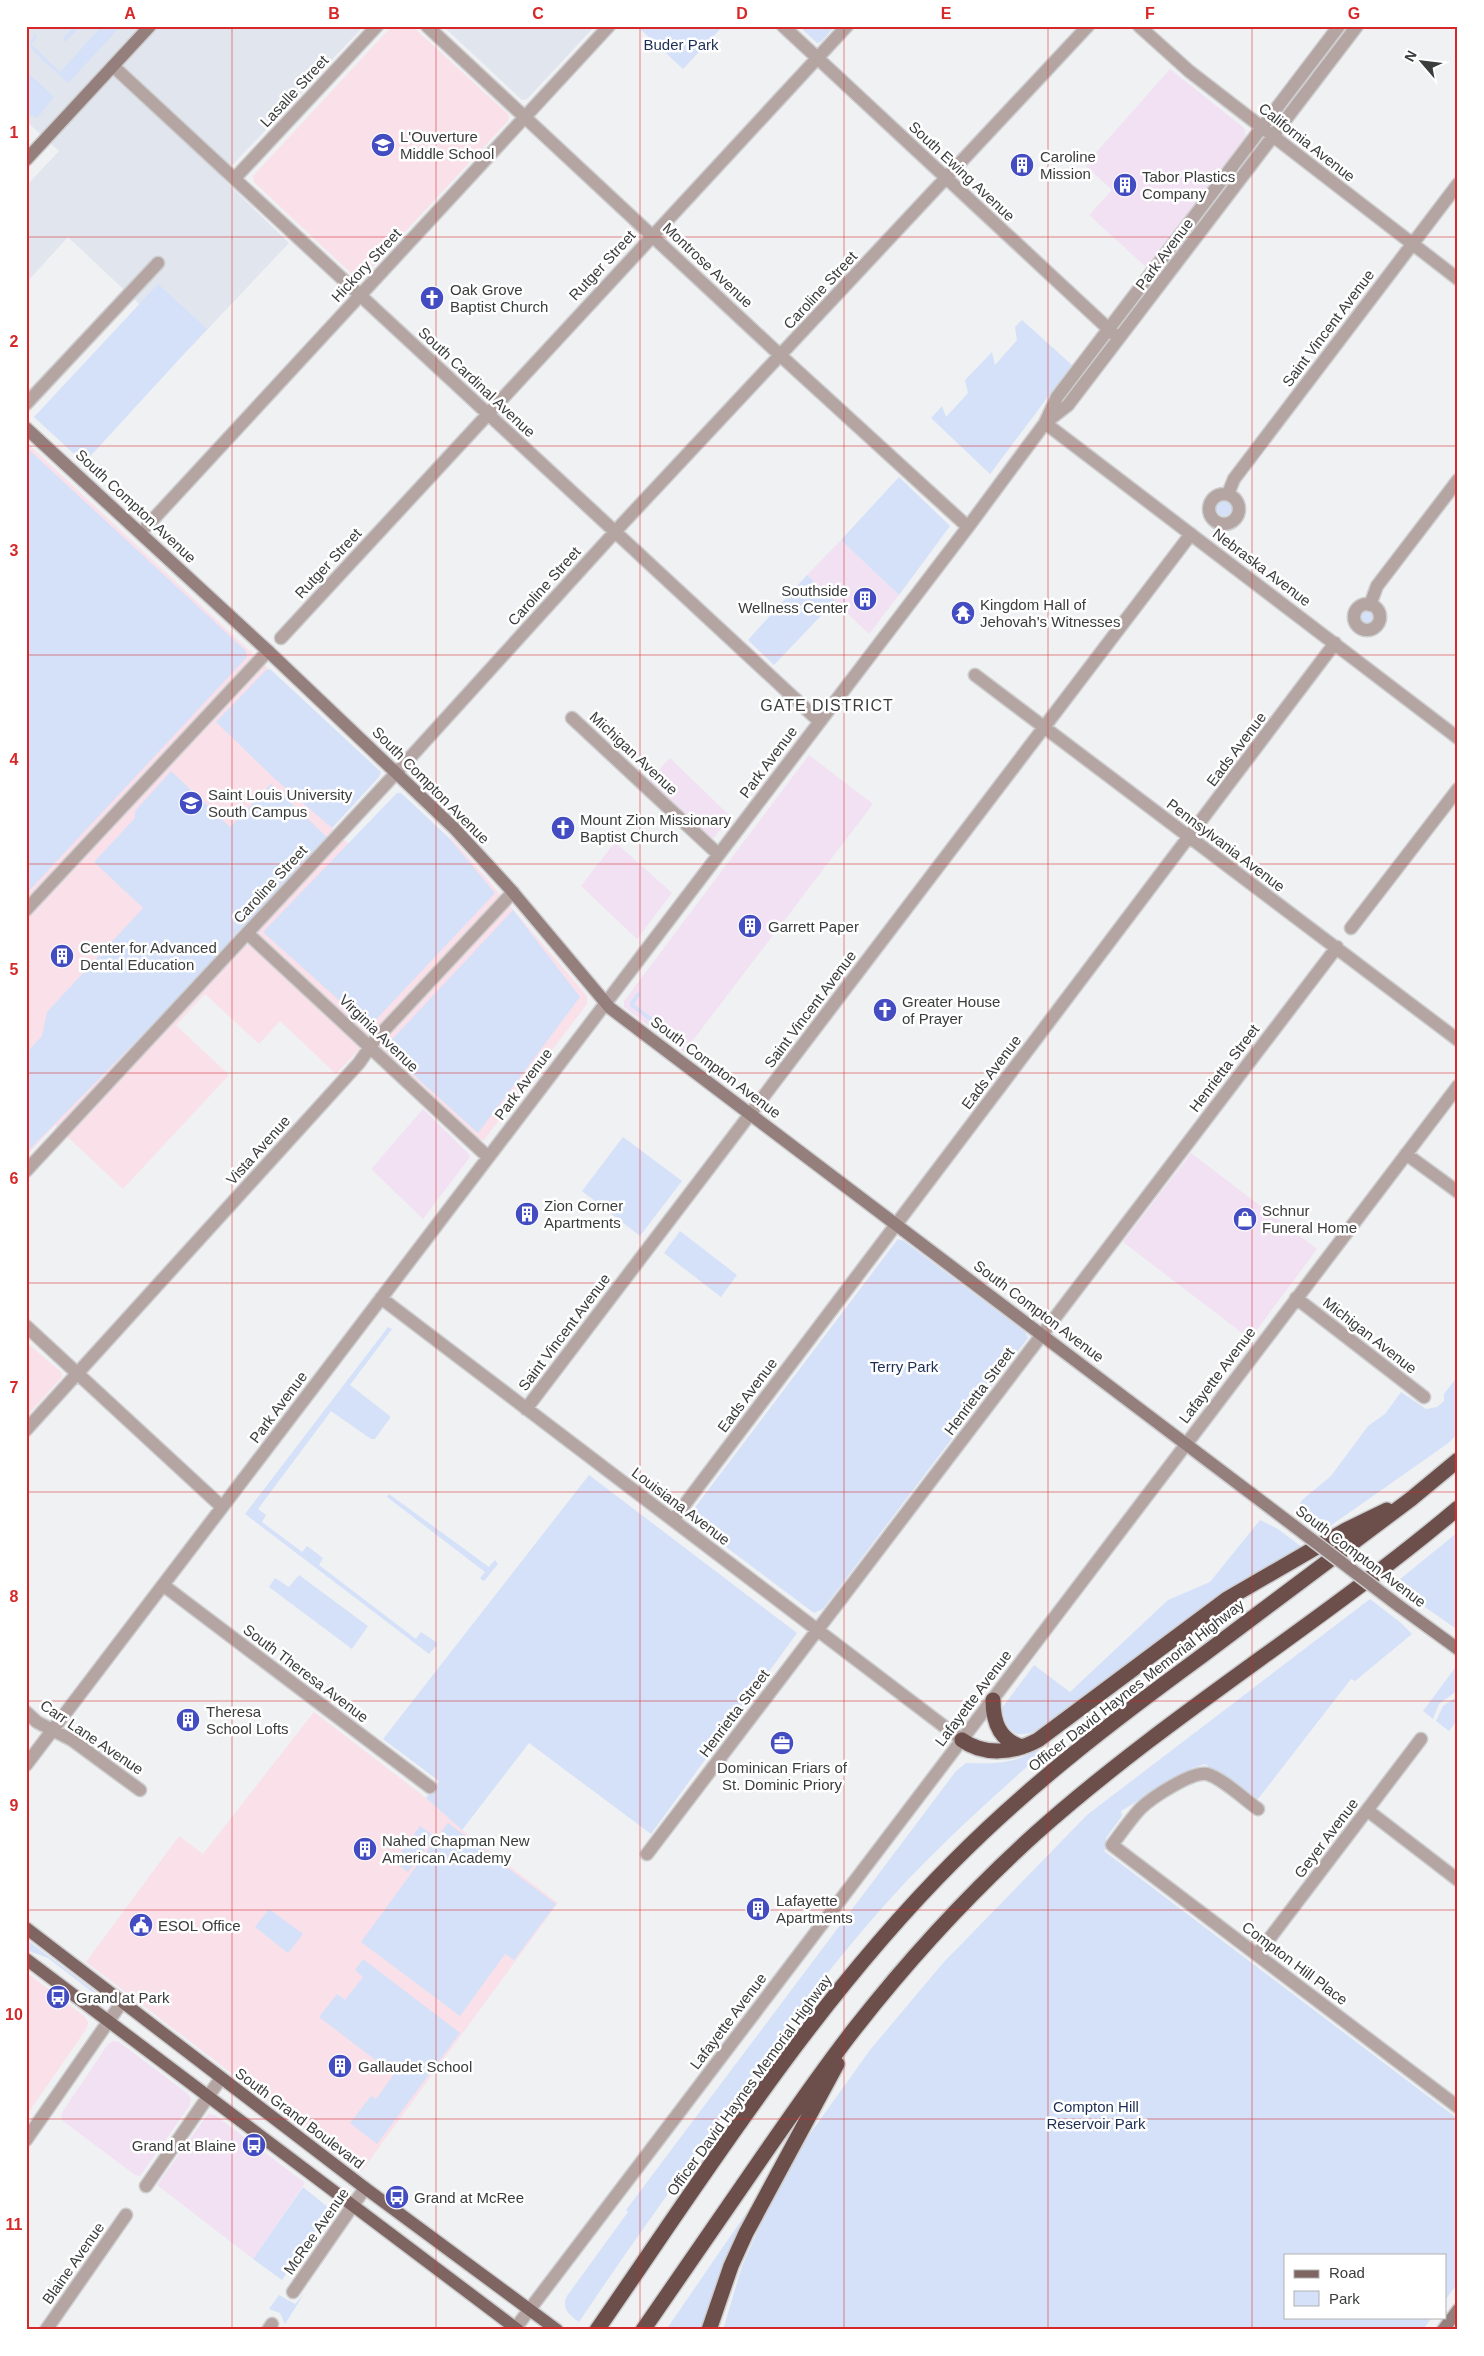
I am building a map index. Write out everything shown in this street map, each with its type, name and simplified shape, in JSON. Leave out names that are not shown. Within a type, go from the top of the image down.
[{"type":"highway","name":"Officer David Haynes Memorial Highway","points":[[598,2330],[772,2079],[827,2004],[909,1907],[954,1860],[1051,1771],[1102,1730],[1412,1499],[1458,1460]]},
{"type":"highway","points":[[962,1740],[975,1748],[988,1751],[1022,1747],[1054,1729],[1250,1584],[1375,1515],[1412,1499]]},
{"type":"highway","points":[[643,2330],[803,2099],[855,2028],[947,1921],[994,1874],[1078,1797],[1144,1744],[1384,1568],[1458,1508]]},
{"type":"highway","points":[[992,1700],[994,1718],[999,1732],[1022,1747]]},
{"type":"highway","points":[[709,2330],[731,2266],[746,2233],[822,2094],[855,2028]]},
{"type":"main road","points":[[26,160],[150,26]]},
{"type":"main road","name":"South Compton Avenue","points":[[26,428],[268,651],[454,828],[513,892],[605,1003],[1458,1649]]},
{"type":"main road","name":"South Grand Boulevard","points":[[26,1928],[365,2188],[557,2330]]},
{"type":"main road","points":[[26,1959],[516,2329]]},
{"type":"main road","points":[[1443,2330],[1458,2310]]},
{"type":"street","name":"Lasalle Street","points":[[235,178],[377,26]]},
{"type":"street","name":"Montrose Avenue","points":[[428,26],[781,356],[968,526]]},
{"type":"street","name":"Hickory Street","points":[[146,526],[609,26]]},
{"type":"street","name":"South Ewing Avenue","points":[[783,26],[1120,338]]},
{"type":"street","name":"Rutger Street","points":[[281,638],[847,26]]},
{"type":"street","name":"Caroline Street","points":[[26,1171],[397,772],[615,532],[1088,26]]},
{"type":"street","name":"California Avenue","points":[[1139,26],[1182,66],[1458,279]]},
{"type":"street","name":"Park Avenue","points":[[26,1765],[968,526],[1045,423],[1057,397],[1339,26]]},
{"type":"street","name":"Park Avenue","points":[[1045,423],[1068,405],[1357,26]]},
{"type":"street","name":"South Cardinal Avenue","points":[[113,66],[819,721]]},
{"type":"street","name":"Saint Vincent Avenue","points":[[1228,494],[1234,479],[1458,184]]},
{"type":"street","points":[[26,404],[158,263]]},
{"type":"street","name":"Nebraska Avenue","points":[[1045,423],[1336,643],[1458,738]]},
{"type":"street","points":[[1370,605],[1377,586],[1458,480]]},
{"type":"street","name":"Saint Vincent Avenue","points":[[526,1409],[1191,534]]},
{"type":"street","name":"Eads Avenue","points":[[672,1520],[1336,643]]},
{"type":"street","points":[[26,910],[268,651]]},
{"type":"street","name":"Pennsylvania Avenue","points":[[975,675],[1458,1040]]},
{"type":"street","name":"Michigan Avenue","points":[[572,718],[718,854]]},
{"type":"street","points":[[1351,928],[1458,789]]},
{"type":"street","name":"Vista Avenue","points":[[26,1430],[359,1063],[375,1040],[513,892]]},
{"type":"street","name":"Virginia Avenue","points":[[247,933],[488,1157]]},
{"type":"street","name":"Henrietta Street","points":[[647,1854],[1336,947]]},
{"type":"street","name":"Lafayette Avenue","points":[[516,2329],[1458,1086]]},
{"type":"street","points":[[1406,1154],[1458,1192]]},
{"type":"street","name":"Louisiana Avenue","points":[[381,1298],[962,1740]]},
{"type":"street","name":"Michigan Avenue","points":[[1296,1298],[1424,1397]]},
{"type":"street","points":[[26,1326],[222,1507]]},
{"type":"street","name":"South Theresa Avenue","points":[[163,1585],[430,1787]]},
{"type":"street","name":"Carr Lane Avenue","points":[[26,1712],[37,1722],[72,1740],[140,1790]]},
{"type":"street","name":"Geyer Avenue","points":[[1258,1955],[1421,1740]]},
{"type":"street","name":"Compton Hill Place","points":[[1258,1809],[1215,1778],[1202,1774],[1194,1776],[1153,1798],[1140,1808],[1112,1845],[1458,2107]]},
{"type":"street","points":[[1367,1810],[1458,1880]]},
{"type":"street","points":[[26,2140],[122,2002]]},
{"type":"street","points":[[146,2186],[221,2078]]},
{"type":"street","name":"McRee Avenue","points":[[293,2292],[365,2188]]},
{"type":"street","name":"Blaine Avenue","points":[[46,2330],[126,2214]]},
{"type":"shaded area","points":[[26,26],[364,26],[221,177],[289,243],[188,350],[68,237],[26,283],[26,186],[59,151],[26,121]]},
{"type":"shaded area","name":"L'Ouverture Middle School","points":[[392,26],[412,26],[509,115],[508,121],[363,277],[359,278],[354,276],[254,182],[253,176]]},
{"type":"shaded area","points":[[443,26],[595,26],[527,99],[522,100]]},
{"type":"shaded area","points":[[1170,69],[1244,128],[1246,136],[1147,268],[1089,215],[1112,190],[1085,165]]},
{"type":"shaded area","name":"Saint Louis University South Campus","points":[[26,442],[381,774],[332,828],[399,892],[451,837],[587,996],[587,1004],[484,1140],[477,1139],[370,1038],[336,1074],[280,1021],[259,1044],[205,994],[176,1025],[229,1075],[123,1189],[55,1125],[26,1156]]},
{"type":"shaded area","points":[[841,540],[899,595],[869,634],[807,575]]},
{"type":"shaded area","points":[[809,755],[873,804],[684,1052],[624,1007],[624,1001]]},
{"type":"shaded area","points":[[670,758],[730,816],[714,838],[707,837],[649,781]]},
{"type":"shaded area","points":[[615,842],[672,893],[637,939],[581,886]]},
{"type":"shaded area","points":[[423,1109],[470,1157],[423,1219],[371,1169]]},
{"type":"shaded area","points":[[1191,1153],[1317,1249],[1250,1339],[1123,1242]]},
{"type":"shaded area","points":[[26,1342],[61,1372],[62,1377],[26,1417]]},
{"type":"shaded area","points":[[314,1712],[426,1798],[462,1830],[558,1903],[361,2172],[86,1962],[179,1836],[203,1854]]},
{"type":"shaded area","points":[[26,1972],[84,2016],[88,2022],[87,2028],[26,2116]]},
{"type":"shaded area","points":[[113,2041],[119,2042],[188,2094],[191,2099],[190,2105],[140,2176],[135,2175],[63,2121],[61,2116],[108,2044]]},
{"type":"shaded area","points":[[209,2114],[215,2115],[305,2183],[253,2259],[157,2185]]},
{"type":"green space","points":[[74,26],[79,26],[79,28],[65,42],[63,38]]},
{"type":"green space","points":[[102,26],[121,26],[68,83],[33,51],[30,43],[36,33],[36,38],[31,44],[60,72]]},
{"type":"green space","name":"Buder Park","points":[[637,26],[723,26],[683,69]]},
{"type":"green space","points":[[799,26],[835,26],[821,42],[817,43]]},
{"type":"green space","points":[[1345,26],[1350,26],[1297,97],[1293,95]]},
{"type":"green space","points":[[26,71],[54,97],[37,118],[26,113]]},
{"type":"green space","points":[[158,284],[207,329],[84,463],[34,417]]},
{"type":"green space","points":[[1022,320],[1072,365],[990,474],[931,418],[942,406],[946,417],[968,393],[965,380],[992,352],[995,365],[1017,340],[1015,327]]},
{"type":"green space","points":[[26,447],[246,651],[247,657],[26,894]]},
{"type":"green space","points":[[899,477],[950,526],[899,595],[841,540]]},
{"type":"green space","points":[[1224,500],[1230,502],[1232,508],[1230,514],[1224,516],[1218,514],[1216,508],[1218,502]]},
{"type":"green space","points":[[807,575],[835,601],[774,665],[748,640]]},
{"type":"green space","points":[[1365,610],[1371,610],[1376,615],[1374,624],[1365,626],[1360,621],[1360,615]]},
{"type":"green space","points":[[270,669],[381,772],[379,777],[332,828],[274,778],[216,722],[266,670]]},
{"type":"green space","points":[[171,771],[230,827],[271,784],[332,842],[26,1153],[26,1053],[42,1036],[47,1012],[143,908],[94,862],[135,818],[135,811]]},
{"type":"green space","points":[[397,793],[401,793],[449,838],[495,893],[369,1027],[263,932]]},
{"type":"green space","points":[[513,910],[580,997],[478,1133],[384,1048]]},
{"type":"green space","points":[[638,992],[641,994],[634,1004],[663,1026],[660,1029],[630,1006],[630,1002]]},
{"type":"green space","points":[[623,1137],[682,1181],[640,1236],[582,1191]]},
{"type":"green space","points":[[680,1231],[737,1275],[721,1297],[664,1253]]},
{"type":"green space","name":"Terry Park","points":[[898,1239],[904,1241],[1025,1332],[1028,1338],[823,1609],[814,1613],[693,1522],[690,1514]]},
{"type":"green space","points":[[388,1327],[392,1329],[350,1385],[390,1416],[375,1439],[371,1439],[331,1411],[258,1509],[266,1515],[262,1522],[302,1552],[307,1546],[323,1558],[319,1565],[416,1639],[421,1632],[436,1642],[437,1645],[429,1654],[245,1514]]},
{"type":"green space","points":[[1458,1376],[1458,1434],[1447,1444],[1323,1531],[1296,1510],[1302,1500],[1331,1476],[1368,1426],[1385,1414],[1401,1392],[1426,1409],[1437,1407],[1444,1401],[1444,1394]]},
{"type":"green space","points":[[589,1475],[797,1633],[651,1834],[529,1743],[462,1830],[426,1798],[439,1781],[383,1739]]},
{"type":"green space","points":[[389,1494],[489,1567],[495,1560],[498,1564],[483,1581],[480,1578],[485,1572],[387,1497]]},
{"type":"green space","points":[[1260,1520],[1278,1529],[1303,1548],[1037,1730],[1017,1734],[1009,1728],[1002,1708],[1034,1665],[1070,1692],[1168,1600],[1210,1582]]},
{"type":"green space","points":[[1458,1532],[1458,1630],[1422,1605],[1399,1580]]},
{"type":"green space","points":[[299,1575],[368,1626],[352,1649],[269,1587],[275,1578],[289,1587]]},
{"type":"green space","name":"Compton Hill Reservoir Park","points":[[1370,1599],[1412,1634],[1355,1681],[1351,1679],[1258,1799],[1254,1799],[1205,1764],[1193,1768],[1121,1811],[1122,1816],[1106,1838],[1106,1848],[1104,1851],[1458,2119],[1458,2283],[1446,2299],[1446,2254],[1284,2254],[1284,2318],[1431,2318],[1423,2330],[723,2330],[742,2266],[762,2221],[789,2167],[812,2131],[870,2050],[943,1963],[1087,1815]]},
{"type":"green space","points":[[1455,1668],[1458,1670],[1458,1690],[1439,1704],[1433,1719],[1423,1711]]},
{"type":"green space","points":[[1458,1696],[1458,1719],[1449,1731],[1436,1721],[1443,1706]]},
{"type":"green space","points":[[1038,1749],[1040,1755],[934,1853],[852,1943],[764,2057],[579,2322],[572,2317],[567,2311],[565,2304],[567,2296],[628,2212],[626,2210],[956,1771],[966,1763],[1003,1762],[1021,1758]]},
{"type":"green space","points":[[448,1823],[556,1904],[514,1960],[505,1954],[460,2016],[361,1942]]},
{"type":"green space","points":[[420,1826],[434,1836],[408,1872],[394,1862]]},
{"type":"green space","points":[[269,1909],[303,1934],[288,1953],[255,1927]]},
{"type":"green space","points":[[26,1939],[96,1992],[95,1994],[48,1958],[26,1950]]},
{"type":"green space","points":[[363,1959],[460,2033],[377,2144],[350,2123],[371,2096],[376,2099],[394,2074],[319,2017],[337,1994],[345,2000],[363,1977],[355,1970]]},
{"type":"green space","points":[[303,2187],[330,2209],[282,2280],[253,2259]]},
{"type":"green space","points":[[747,2212],[749,2215],[704,2330],[666,2330]]},
{"type":"green space","points":[[304,2294],[285,2324],[280,2313],[269,2309],[279,2295],[295,2304]]},
{"type":"place","name":"L'Ouverture Middle School","points":[[383,145]]},
{"type":"place","name":"Caroline Mission","points":[[1022,165]]},
{"type":"place","name":"Tabor Plastics Company","points":[[1125,185]]},
{"type":"place","name":"Oak Grove Baptist Church","points":[[432,298]]},
{"type":"place","name":"Southside Wellness Center","points":[[865,599]]},
{"type":"place","name":"Kingdom Hall of Jehovah's Witnesses","points":[[963,613]]},
{"type":"place","name":"Saint Louis University South Campus","points":[[191,803]]},
{"type":"place","name":"Mount Zion Missionary Baptist Church","points":[[563,828]]},
{"type":"place","name":"Garrett Paper","points":[[750,926]]},
{"type":"place","name":"Center for Advanced Dental Education","points":[[62,956]]},
{"type":"place","name":"Greater House of Prayer","points":[[885,1010]]},
{"type":"place","name":"Zion Corner Apartments","points":[[527,1214]]},
{"type":"place","name":"Schnur Funeral Home","points":[[1245,1219]]},
{"type":"place","name":"Theresa School Lofts","points":[[188,1720]]},
{"type":"place","name":"Dominican Friars of St. Dominic Priory","points":[[782,1743]]},
{"type":"place","name":"Nahed Chapman New American Academy","points":[[365,1849]]},
{"type":"place","name":"Lafayette Apartments","points":[[758,1909]]},
{"type":"place","name":"ESOL Office","points":[[141,1925]]},
{"type":"place","name":"Grand at Park","points":[[58,1997]]},
{"type":"place","name":"Gallaudet School","points":[[340,2066]]},
{"type":"place","name":"Grand at Blaine","points":[[254,2145]]},
{"type":"place","name":"Grand at McRee","points":[[397,2197]]},
{"type":"district","name":"GATE DISTRICT","points":[[827,705]]}]
